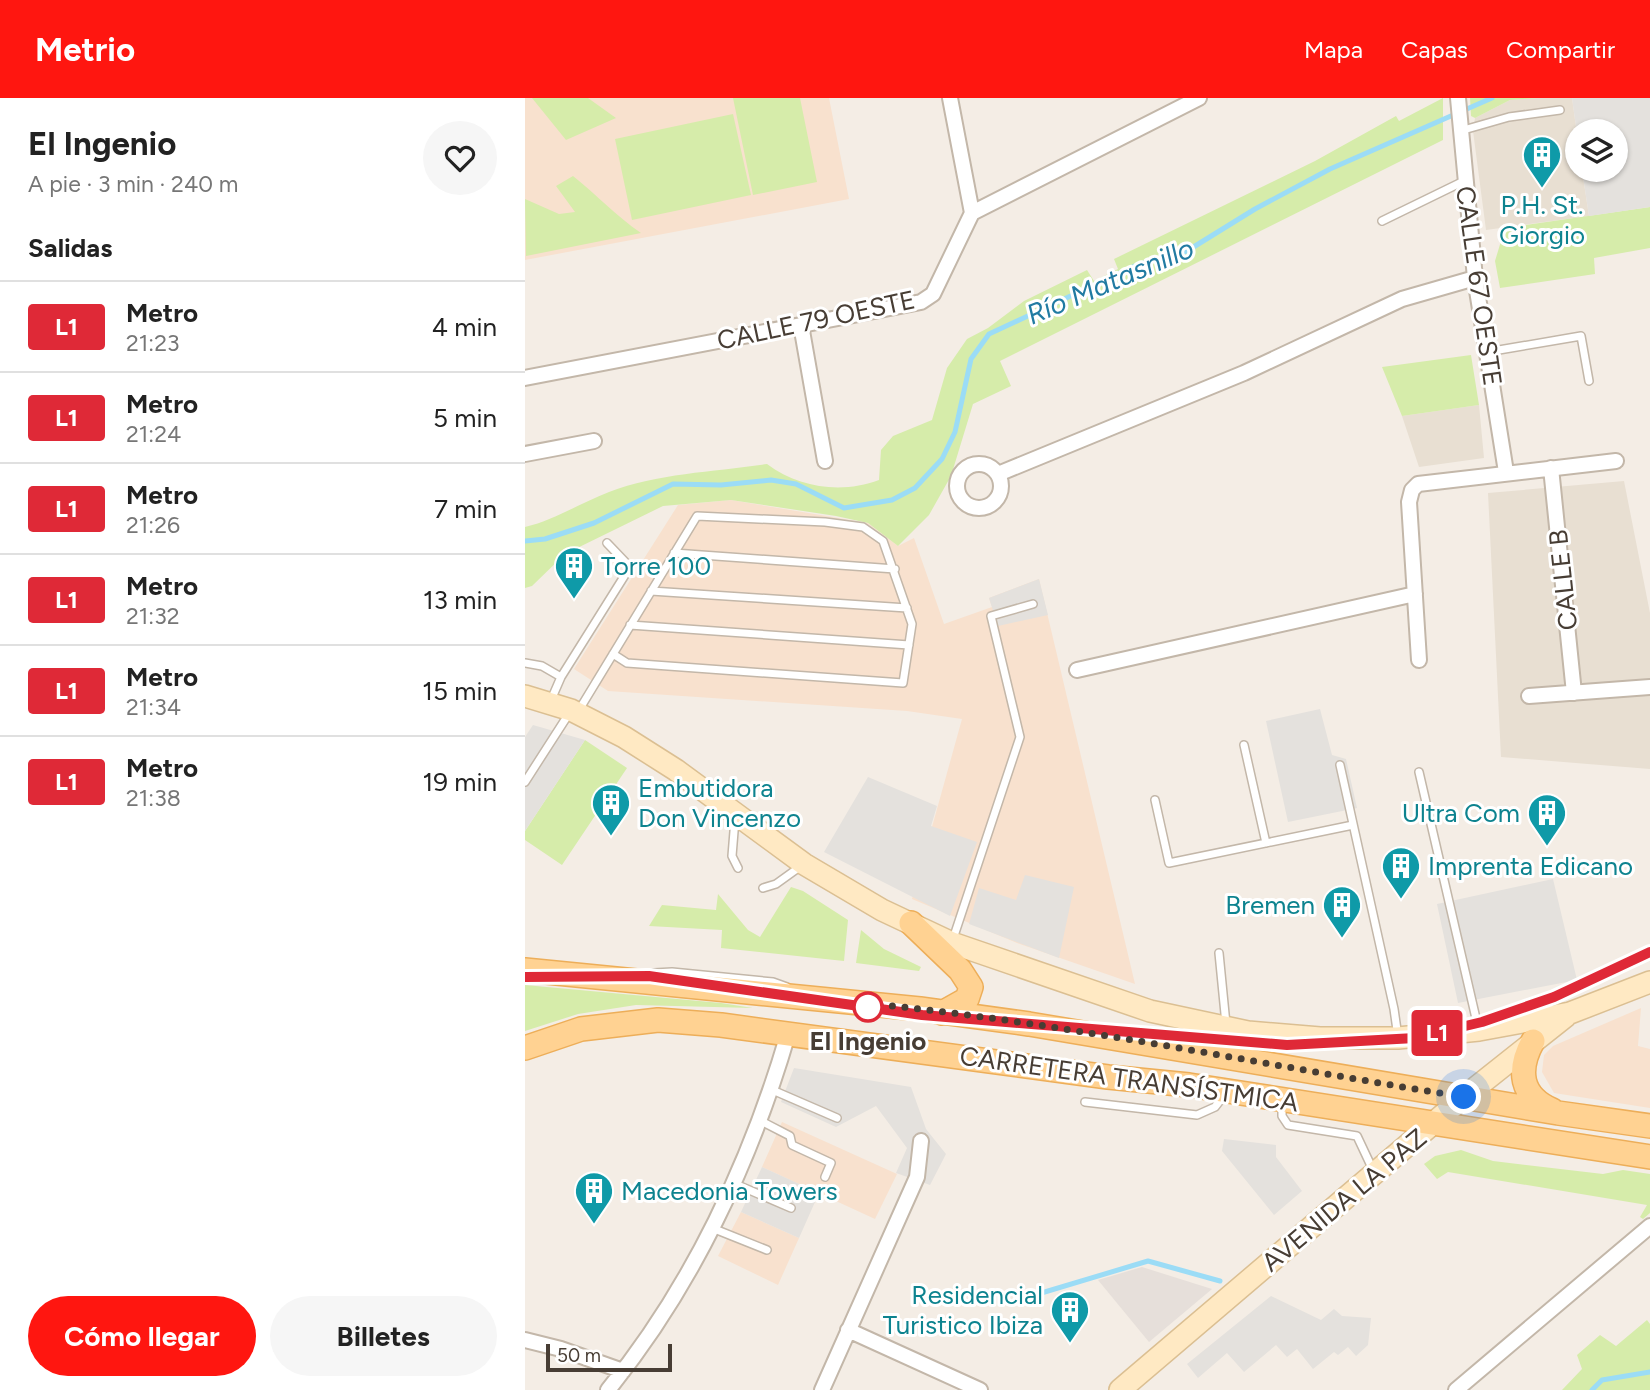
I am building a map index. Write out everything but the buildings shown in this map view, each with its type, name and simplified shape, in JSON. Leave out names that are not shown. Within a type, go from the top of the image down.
[{"type":"main road","points":[[525,696],[574,712],[655,757],[804,864],[863,900],[952,943],[1138,1008],[1226,1028],[1320,1038],[1398,1038],[1479,1030],[1570,1013],[1650,982]]},
{"type":"main road","points":[[911,923],[960,970],[971,987],[967,999],[942,1013]]},
{"type":"main road","name":"CARRETERA TRANSÍSTMICA","points":[[525,970],[1029,1024],[1650,1126]]},
{"type":"main road","name":"AVENIDA LA PAZ","points":[[1120,1390],[1464,1097],[1570,1013]]},
{"type":"main road","name":"CARRETERA TRANSÍSTMICA","points":[[525,1048],[581,1029],[658,1020],[1227,1090],[1650,1157]]},
{"type":"main road","points":[[1533,1041],[1522,1065],[1523,1083],[1534,1100],[1558,1113]]},
{"type":"street","points":[[950,98],[972,213],[1199,98]]},
{"type":"street","name":"CALLE 67 OESTE","points":[[1458,98],[1475,278],[1506,472]]},
{"type":"street","name":"CALLE 79 OESTE","points":[[525,378],[921,302],[933,294],[972,213]]},
{"type":"street","points":[[997,474],[1244,373],[1402,299],[1475,278]]},
{"type":"street","points":[[801,325],[825,461]]},
{"type":"street","points":[[525,454],[594,440]]},
{"type":"street","points":[[1419,660],[1409,502],[1412,491],[1428,481],[1616,461]]},
{"type":"street","name":"CALLE B","points":[[1551,468],[1574,693]]},
{"type":"street","points":[[1077,670],[1415,594]]},
{"type":"street","points":[[1529,696],[1650,688]]},
{"type":"street","points":[[608,1390],[638,1354],[712,1228],[770,1089],[788,1034]]},
{"type":"street","points":[[822,1390],[917,1177],[921,1141]]},
{"type":"street","points":[[1456,1390],[1650,1226]]},
{"type":"street","points":[[848,1330],[980,1390]]},
{"type":"street","points":[[525,1340],[561,1349],[623,1371]]},
{"type":"lane","points":[[1459,128],[1560,110]]},
{"type":"lane","points":[[1382,221],[1464,181]]},
{"type":"lane","points":[[1487,352],[1581,336],[1589,381]]},
{"type":"lane","points":[[525,782],[613,654],[697,516],[825,522],[863,527],[883,541],[912,624],[903,683],[627,663],[613,654]]},
{"type":"lane","points":[[549,704],[561,677],[630,567],[607,543]]},
{"type":"lane","points":[[674,553],[895,569]]},
{"type":"lane","points":[[651,591],[907,608]]},
{"type":"lane","points":[[952,943],[1020,737],[991,616],[1033,604]]},
{"type":"lane","points":[[631,625],[909,645]]},
{"type":"lane","points":[[525,663],[542,666],[561,677]]},
{"type":"lane","points":[[1244,745],[1266,843]]},
{"type":"lane","points":[[1340,765],[1398,1038]]},
{"type":"lane","points":[[1419,772],[1479,1030]]},
{"type":"lane","points":[[1155,800],[1169,863],[1353,825]]},
{"type":"lane","points":[[736,815],[732,856],[738,868]]},
{"type":"lane","points":[[763,888],[776,884],[804,864]]},
{"type":"lane","points":[[1219,953],[1225,994],[1226,1028]]},
{"type":"lane","points":[[770,1089],[837,1118]]},
{"type":"lane","points":[[1085,1102],[1197,1115],[1215,1107],[1227,1090]]},
{"type":"lane","points":[[1282,1099],[1282,1116],[1288,1125],[1357,1136],[1376,1173]]},
{"type":"lane","points":[[758,1119],[790,1136],[792,1145],[831,1163],[825,1177]]},
{"type":"lane","points":[[732,1182],[791,1208]]},
{"type":"lane","points":[[712,1228],[767,1250]]},
{"type":"shaded area","points":[[525,98],[829,98],[849,199],[525,260]]},
{"type":"shaded area","points":[[1572,98],[1575,119],[1565,119],[1565,182],[1584,182],[1589,216],[1486,230],[1473,131],[1475,118],[1510,100]]},
{"type":"shaded area","points":[[1572,98],[1650,98],[1650,207],[1589,216],[1584,182],[1628,182],[1628,119],[1575,119]]},
{"type":"shaded area","points":[[1479,405],[1484,458],[1419,467],[1402,416]]},
{"type":"shaded area","points":[[1624,481],[1650,613],[1650,769],[1501,757],[1488,493]]},
{"type":"shaded area","points":[[731,500],[868,523],[898,546],[914,538],[944,624],[992,607],[989,598],[1039,579],[1135,984],[1017,943],[912,899],[962,719],[907,711],[608,691],[574,669],[678,505]]},
{"type":"shaded area","points":[[1039,579],[1048,615],[998,626],[989,598]]},
{"type":"shaded area","points":[[1320,709],[1332,755],[1346,759],[1357,808],[1288,822],[1266,721]]},
{"type":"shaded area","points":[[533,725],[585,740],[525,831],[525,737]]},
{"type":"shaded area","points":[[868,777],[937,806],[931,826],[977,842],[950,916],[824,852]]},
{"type":"shaded area","points":[[1025,875],[1074,887],[1059,958],[969,924],[979,888],[1016,900]]},
{"type":"shaded area","points":[[1553,879],[1577,980],[1458,1003],[1437,904]]},
{"type":"shaded area","points":[[1641,1008],[1638,1046],[1650,1049],[1650,1108],[1554,1093],[1542,1072],[1544,1055],[1553,1046]]},
{"type":"shaded area","points":[[794,1068],[911,1087],[926,1129],[946,1154],[930,1185],[896,1173],[907,1148],[876,1106],[836,1127],[781,1102]]},
{"type":"shaded area","points":[[782,1122],[897,1174],[875,1219],[762,1167]]},
{"type":"shaded area","points":[[1224,1139],[1276,1145],[1276,1157],[1302,1191],[1274,1215],[1222,1151]]},
{"type":"shaded area","points":[[762,1167],[819,1193],[799,1238],[741,1212]]},
{"type":"shaded area","points":[[741,1212],[799,1238],[778,1285],[718,1256]]},
{"type":"shaded area","points":[[1142,1267],[1212,1289],[1149,1342],[1098,1280]]},
{"type":"shaded area","points":[[1271,1296],[1321,1320],[1334,1309],[1342,1316],[1371,1318],[1368,1345],[1356,1356],[1348,1347],[1338,1355],[1334,1352],[1313,1369],[1297,1349],[1287,1357],[1276,1345],[1244,1372],[1227,1353],[1198,1378],[1187,1364]]},
{"type":"green space","points":[[532,98],[588,98],[616,118],[566,140]]},
{"type":"green space","points":[[733,98],[800,98],[817,182],[753,195]]},
{"type":"green space","points":[[1443,98],[1443,140],[1000,361],[1011,386],[973,404],[951,476],[929,515],[898,546],[868,523],[836,516],[731,500],[663,506],[565,554],[532,586],[525,588],[525,527],[628,486],[667,477],[767,464],[793,479],[821,486],[850,487],[879,480],[881,450],[893,436],[932,420],[947,368],[967,339],[988,328],[1024,301],[1087,270],[1094,281],[1118,269],[1114,259],[1315,161],[1396,116],[1399,121]]},
{"type":"green space","points":[[1470,98],[1538,98],[1510,100],[1475,118],[1471,116]]},
{"type":"green space","points":[[733,114],[751,195],[632,220],[615,139]]},
{"type":"green space","points":[[573,176],[641,233],[526,256],[525,199],[559,214],[575,212],[556,186]]},
{"type":"green space","points":[[1650,207],[1650,248],[1594,258],[1595,274],[1500,288],[1495,261],[1505,228]]},
{"type":"green space","points":[[1471,355],[1479,405],[1402,416],[1382,367]]},
{"type":"green space","points":[[585,740],[627,768],[562,865],[525,840],[525,831]]},
{"type":"green space","points":[[791,887],[803,891],[848,920],[844,961],[721,948],[722,930],[649,926],[662,905],[716,910],[718,894],[748,930],[760,937]]},
{"type":"green space","points":[[861,930],[884,949],[921,967],[919,971],[856,963]]},
{"type":"green space","points":[[525,985],[753,1008],[636,1005],[578,1014],[525,1031]]},
{"type":"green space","points":[[1461,1150],[1493,1161],[1603,1174],[1623,1170],[1650,1174],[1650,1213],[1643,1219],[1640,1217],[1647,1205],[1448,1172],[1437,1179],[1424,1164],[1435,1156]]},
{"type":"green space","points":[[1647,1320],[1650,1324],[1650,1390],[1562,1390],[1582,1369],[1577,1355],[1600,1335],[1616,1346]]},
{"type":"waterway","name":"Río Matasnillo","points":[[525,541],[545,539],[594,523],[673,484],[721,485],[771,480],[796,484],[844,508],[892,500],[915,488],[942,459],[955,432],[971,359],[989,334],[1137,265],[1187,251],[1255,209],[1330,169],[1492,98]]},
{"type":"waterway","points":[[1018,1300],[1148,1261],[1220,1281]]},
{"type":"waterway","points":[[1592,1390],[1602,1380],[1650,1372]]},
{"type":"metro line","name":"L1","points":[[525,977],[649,976],[922,1015],[1287,1045],[1415,1038],[1482,1022],[1554,997],[1650,952]]},
{"type":"place","name":"P.H. St. Giorgio","points":[[1542,189]]},
{"type":"place","name":"Torre 100","points":[[574,600]]},
{"type":"place","name":"Embutidora Don Vincenzo","points":[[611,837]]},
{"type":"place","name":"Ultra Com","points":[[1547,847]]},
{"type":"place","name":"Imprenta Edicano","points":[[1401,900]]},
{"type":"place","name":"Bremen","points":[[1342,939]]},
{"type":"place","name":"El Ingenio","points":[[868,1007]]},
{"type":"place","name":"Macedonia Towers","points":[[594,1225]]},
{"type":"place","name":"Residencial Turistico Ibiza","points":[[1070,1344]]},
{"type":"route","points":[[868,1007],[874,1004],[1029,1024],[1464,1097]]}]
